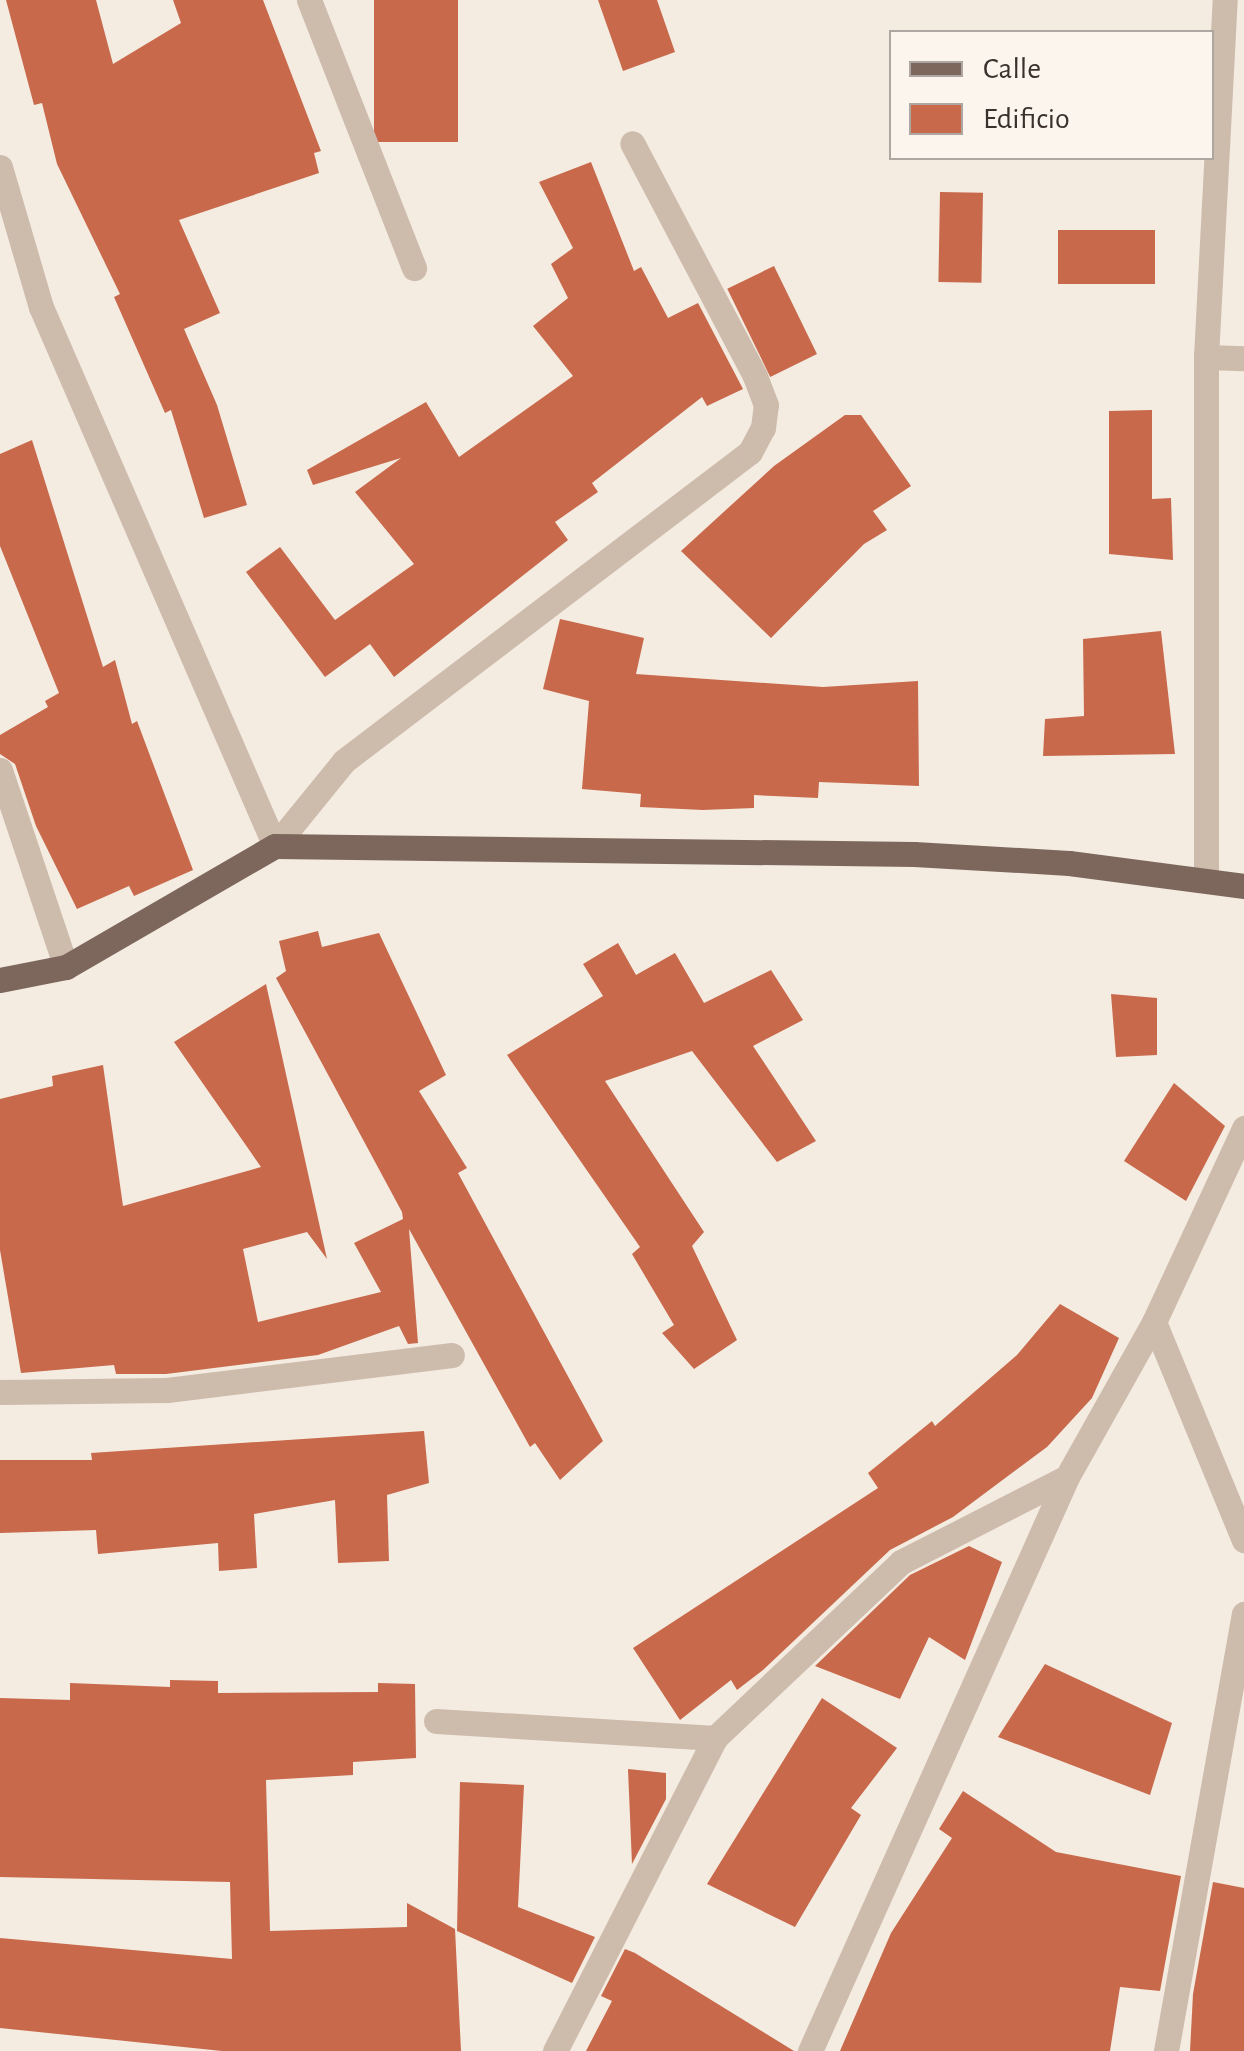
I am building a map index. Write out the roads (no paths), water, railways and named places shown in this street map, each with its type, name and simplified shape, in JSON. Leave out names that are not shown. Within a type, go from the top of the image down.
[{"type":"main road","points":[[0,980],[66,967],[276,846],[914,854],[1069,863],[1244,886]]},
{"type":"street","points":[[309,0],[414,268]]},
{"type":"street","points":[[1206,880],[1206,357],[1225,0]]},
{"type":"street","points":[[0,167],[41,306],[276,846],[344,761],[750,452],[763,428],[766,405],[754,376],[632,143]]},
{"type":"street","points":[[1206,357],[1244,358]]},
{"type":"street","points":[[0,770],[66,967]]},
{"type":"street","points":[[810,2051],[1068,1477],[1154,1322],[1244,1128]]},
{"type":"street","points":[[1154,1322],[1244,1540]]},
{"type":"street","points":[[0,1392],[167,1390],[452,1355]]},
{"type":"street","points":[[555,2051],[716,1738],[901,1562],[1068,1477]]},
{"type":"street","points":[[1166,2051],[1244,1614]]},
{"type":"street","points":[[436,1720],[716,1738]]}]
